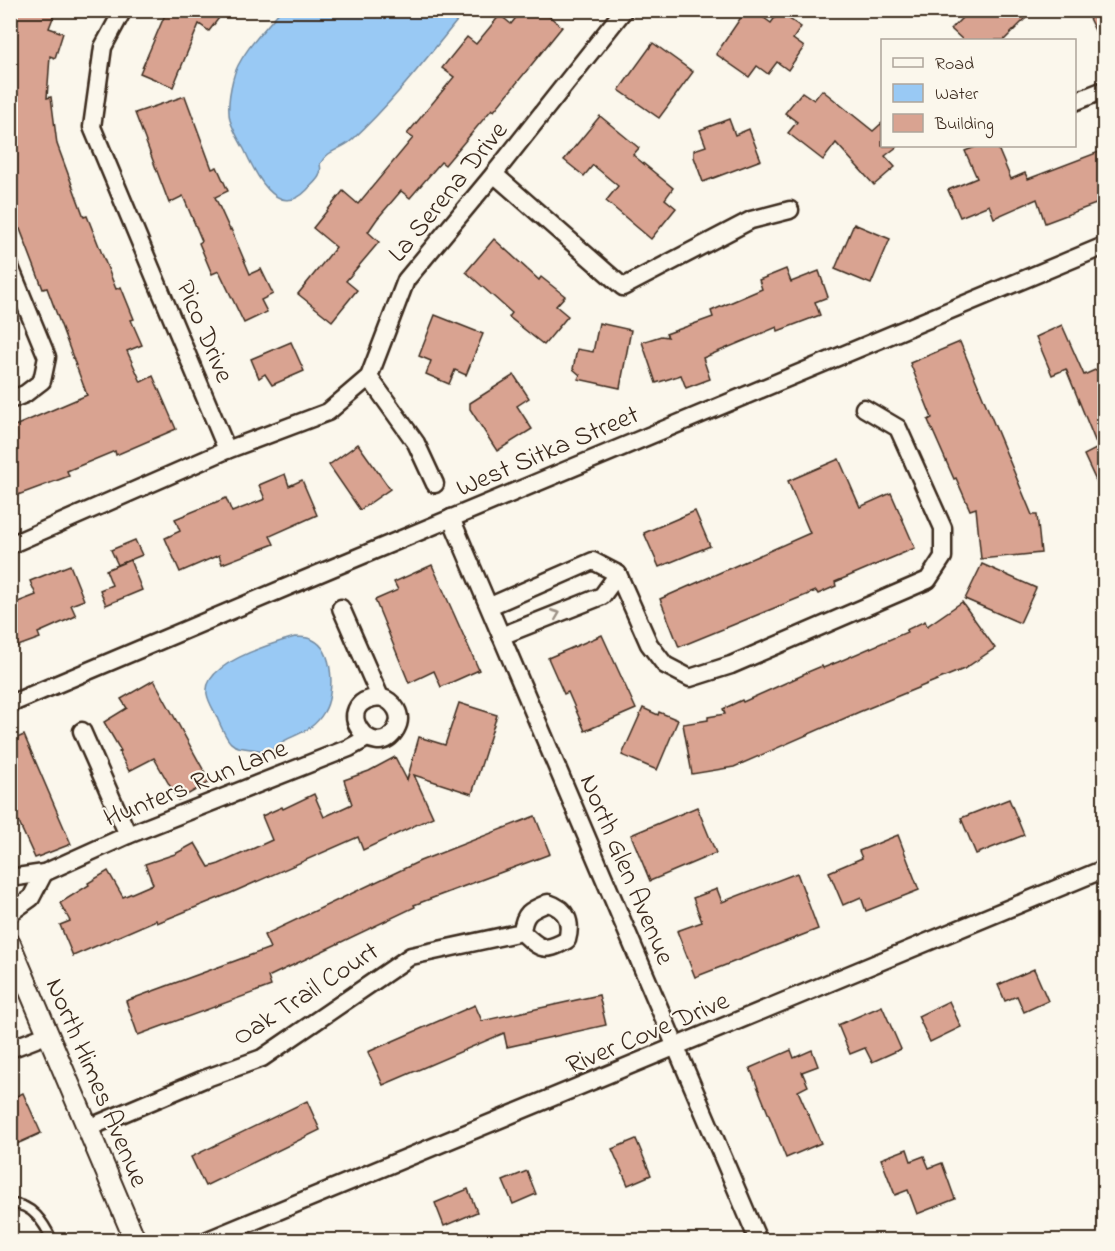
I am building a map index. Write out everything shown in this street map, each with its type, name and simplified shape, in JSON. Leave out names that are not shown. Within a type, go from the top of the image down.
[{"type":"street","name":"Pico Drive","points":[[123,10],[103,47],[92,127],[227,450]]},
{"type":"street","name":"La Serena Drive","points":[[227,450],[328,412],[369,377],[406,280],[494,174],[624,10]]},
{"type":"street","points":[[1076,101],[1104,90]]},
{"type":"street","points":[[494,174],[623,286],[751,220],[790,210]]},
{"type":"street","name":"West Sitka Street","points":[[10,704],[1104,246]]},
{"type":"street","points":[[10,267],[46,357],[42,381],[25,394],[10,400]]},
{"type":"street","points":[[369,377],[416,443],[435,484]]},
{"type":"street","points":[[490,606],[592,561],[618,574],[649,644],[665,665],[690,678],[731,665],[928,580],[943,557],[943,528],[898,428],[864,408]]},
{"type":"street","points":[[10,545],[227,450]]},
{"type":"street","name":"North Glen Avenue","points":[[451,518],[758,1240]]},
{"type":"street","points":[[501,636],[602,596],[618,574]]},
{"type":"street","name":"Hunters Run Lane","points":[[10,878],[44,873],[128,835],[349,748],[367,738],[376,740],[389,736],[399,721],[398,713],[393,704],[380,697],[341,608]]},
{"type":"street","points":[[367,738],[357,728],[355,719],[357,709],[370,698],[380,697]]},
{"type":"street","points":[[82,731],[128,835]]},
{"type":"street","name":"River Cove Drive","points":[[208,1240],[1104,868]]},
{"type":"street","points":[[10,913],[31,898],[44,873]]},
{"type":"street","name":"Oak Trail Court","points":[[88,1128],[204,1079],[262,1058],[411,956],[522,932]]},
{"type":"street","name":"North Himes Avenue","points":[[10,944],[135,1240]]},
{"type":"street","points":[[10,1049],[49,1034]]},
{"type":"lane","points":[[10,1204],[16,1203],[31,1210],[41,1219],[52,1240]]},
{"type":"water","points":[[280,11],[465,11],[382,110],[352,140],[323,159],[319,176],[307,190],[296,198],[286,200],[277,196],[260,180],[233,127],[229,110],[232,84],[240,61]]},
{"type":"water","points":[[295,637],[307,638],[320,645],[329,662],[330,695],[324,712],[311,727],[282,742],[270,752],[235,746],[226,737],[209,702],[208,683],[227,664],[241,656]]},
{"type":"building","points":[[10,10],[56,10],[49,28],[63,33],[55,58],[50,56],[47,98],[51,97],[57,144],[84,217],[87,216],[116,289],[121,287],[134,319],[131,320],[142,345],[127,351],[141,382],[153,376],[176,429],[116,455],[115,451],[67,471],[69,476],[10,498],[10,428],[87,395],[47,288],[43,289],[20,229],[16,230],[10,216]]},
{"type":"building","points":[[167,10],[225,10],[209,31],[199,24],[173,87],[140,73]]},
{"type":"building","points":[[522,10],[542,10],[562,27],[494,111],[492,109],[445,165],[441,162],[410,198],[401,191],[377,219],[368,232],[379,242],[346,281],[357,290],[332,321],[298,294],[336,247],[313,228],[343,191],[358,204],[413,138],[407,134],[454,77],[442,68],[467,37],[476,44],[500,15],[511,24]]},
{"type":"building","points":[[746,10],[753,10],[771,23],[779,12],[801,27],[793,39],[804,47],[788,70],[777,62],[768,74],[757,66],[749,77],[716,54]]},
{"type":"building","points":[[970,10],[1034,10],[1005,39],[962,39],[951,29]]},
{"type":"building","points":[[1085,10],[1104,10],[1104,49]]},
{"type":"building","points":[[653,43],[693,72],[659,118],[619,90]]},
{"type":"building","points":[[822,90],[873,131],[881,124],[881,147],[897,147],[885,156],[895,167],[874,185],[836,143],[823,160],[788,133],[797,122],[785,113],[802,92],[814,100]]},
{"type":"building","points":[[185,96],[212,169],[217,167],[228,191],[215,197],[250,274],[261,269],[273,294],[261,300],[267,312],[244,323],[219,271],[212,274],[199,243],[202,241],[183,196],[169,203],[135,113]]},
{"type":"building","points":[[600,116],[639,148],[633,155],[673,188],[665,199],[676,208],[651,239],[606,201],[618,186],[593,165],[584,176],[564,160]]},
{"type":"building","points":[[729,119],[735,135],[749,129],[761,160],[703,182],[694,157],[694,150],[706,146],[700,130]]},
{"type":"building","points":[[975,147],[997,147],[1011,179],[1025,173],[1028,179],[1104,150],[1104,201],[1045,223],[1037,199],[994,218],[989,205],[960,217],[948,190],[977,178],[965,151]]},
{"type":"building","points":[[854,224],[890,239],[871,284],[835,269]]},
{"type":"building","points":[[494,239],[539,280],[541,277],[565,296],[556,306],[568,316],[544,345],[509,317],[512,313],[466,272]]},
{"type":"building","points":[[786,269],[791,282],[819,271],[828,297],[815,302],[820,315],[778,331],[777,327],[703,358],[710,379],[686,388],[681,375],[656,383],[642,342],[661,336],[668,337],[666,334],[713,317],[711,311],[762,289],[759,280]]},
{"type":"building","points":[[435,315],[483,334],[466,375],[455,370],[449,384],[426,374],[431,361],[419,356]]},
{"type":"building","points":[[599,323],[631,330],[620,388],[578,379],[580,375],[573,369],[577,349],[593,352]]},
{"type":"building","points":[[1062,325],[1084,375],[1104,366],[1104,498],[1084,455],[1098,448],[1066,369],[1052,375],[1036,337]]},
{"type":"building","points":[[291,342],[304,371],[272,385],[265,374],[259,378],[251,359]]},
{"type":"building","points":[[960,342],[1032,515],[1037,515],[1041,553],[981,559],[976,508],[970,510],[956,478],[954,479],[928,420],[932,418],[910,363]]},
{"type":"building","points":[[514,375],[529,398],[517,406],[532,429],[497,451],[470,409],[470,403]]},
{"type":"building","points":[[358,444],[390,489],[360,510],[329,465]]},
{"type":"building","points":[[839,459],[860,507],[891,493],[915,548],[835,582],[836,586],[818,594],[816,591],[679,647],[660,599],[810,533],[788,481]]},
{"type":"building","points":[[285,474],[289,486],[302,480],[317,515],[270,536],[274,544],[222,564],[219,555],[180,572],[165,538],[180,531],[175,519],[226,498],[232,512],[265,499],[259,485]]},
{"type":"building","points":[[695,511],[710,546],[659,567],[644,533]]},
{"type":"building","points":[[135,540],[142,555],[118,565],[111,550]]},
{"type":"building","points":[[130,560],[142,590],[106,605],[100,590],[112,585],[106,570]]},
{"type":"building","points":[[982,564],[1036,588],[1020,623],[965,599]]},
{"type":"building","points":[[70,565],[84,600],[71,605],[76,616],[38,633],[40,638],[10,649],[10,605],[36,595],[30,581]]},
{"type":"building","points":[[432,565],[479,670],[441,687],[434,671],[409,683],[375,600],[398,590],[394,582]]},
{"type":"building","points":[[962,602],[995,648],[964,669],[734,767],[692,774],[683,724],[708,720],[708,717],[725,714],[723,709],[742,700],[743,702],[822,666],[823,668],[838,662],[907,632],[906,630],[925,621],[927,626]]},
{"type":"building","points":[[602,635],[636,709],[585,731],[568,692],[564,694],[548,658]]},
{"type":"building","points":[[154,680],[210,782],[178,800],[154,758],[129,771],[119,752],[121,751],[104,722],[127,708],[121,699]]},
{"type":"building","points":[[459,703],[497,715],[472,794],[414,775],[433,817],[363,850],[358,837],[231,893],[157,923],[156,920],[73,956],[60,925],[70,921],[60,903],[89,885],[88,883],[108,871],[123,897],[153,884],[145,864],[175,854],[195,843],[209,867],[219,864],[272,840],[262,816],[314,794],[324,817],[352,804],[344,780],[369,771],[395,757],[407,780],[419,737],[445,745]]},
{"type":"building","points":[[643,708],[678,720],[657,770],[622,755]]},
{"type":"building","points":[[24,735],[71,844],[35,858],[10,803],[10,741]]},
{"type":"building","points":[[1009,799],[1024,835],[976,854],[961,818]]},
{"type":"building","points":[[697,807],[716,853],[650,881],[631,835]]},
{"type":"building","points":[[535,816],[550,854],[414,905],[415,907],[268,977],[271,986],[138,1035],[126,1001],[270,948],[264,935],[420,861]]},
{"type":"building","points":[[898,835],[919,890],[866,911],[861,897],[843,905],[829,872],[862,858],[859,851]]},
{"type":"building","points":[[797,873],[818,929],[695,977],[677,931],[702,922],[693,898],[717,889],[722,902]]},
{"type":"building","points":[[1034,969],[1048,1001],[1024,1012],[1017,996],[1005,1001],[998,985]]},
{"type":"building","points":[[599,995],[606,1025],[507,1047],[504,1033],[383,1085],[368,1052],[475,1005],[482,1021]]},
{"type":"building","points":[[949,1001],[961,1027],[930,1042],[918,1016]]},
{"type":"building","points":[[882,1006],[901,1049],[872,1062],[865,1048],[850,1054],[838,1025]]},
{"type":"building","points":[[791,1050],[794,1058],[812,1050],[818,1066],[802,1072],[808,1086],[798,1091],[821,1143],[786,1158],[750,1068]]},
{"type":"building","points":[[23,1093],[41,1133],[10,1147],[10,1099]]},
{"type":"building","points":[[307,1101],[320,1130],[205,1186],[191,1157]]},
{"type":"building","points":[[636,1139],[651,1175],[628,1185],[612,1149]]},
{"type":"building","points":[[907,1149],[911,1161],[924,1156],[929,1168],[942,1163],[955,1199],[917,1214],[908,1190],[895,1195],[881,1159]]},
{"type":"building","points":[[527,1171],[536,1194],[513,1204],[503,1181]]},
{"type":"building","points":[[468,1189],[477,1212],[444,1226],[435,1203]]}]
